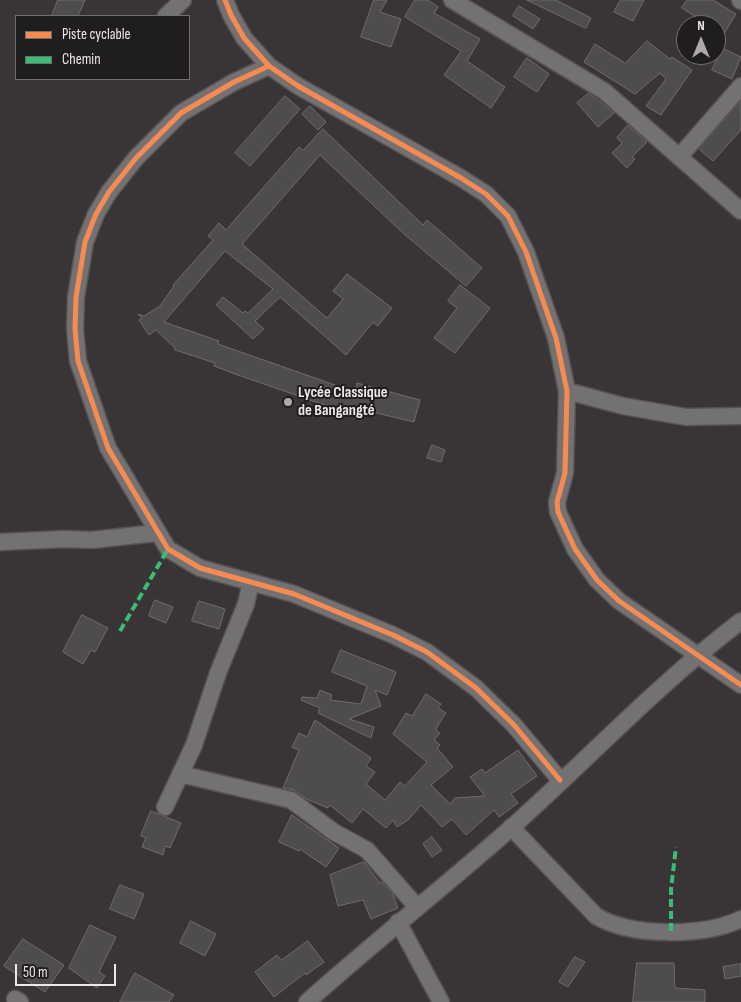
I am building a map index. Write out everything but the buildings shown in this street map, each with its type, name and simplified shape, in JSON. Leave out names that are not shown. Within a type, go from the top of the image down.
[{"type":"street","points":[[167,15],[183,0]]},
{"type":"street","points":[[225,0],[244,38],[268,66],[298,86],[461,178],[486,194],[508,216],[526,252],[556,338],[567,391],[565,473],[557,502],[558,512],[575,549],[597,580],[619,601],[741,685]]},
{"type":"street","points":[[452,0],[604,91],[741,211]]},
{"type":"street","points":[[268,66],[199,101],[170,124],[136,158],[109,192],[96,214],[85,242],[76,297],[75,329],[78,361],[108,448],[156,533],[168,549],[200,568],[294,594],[352,617],[427,652],[476,688],[514,725],[560,780]]},
{"type":"street","points":[[679,157],[741,86]]},
{"type":"street","points":[[567,391],[622,406],[686,417],[741,416]]},
{"type":"street","points":[[0,542],[65,539],[92,540],[156,533]]},
{"type":"street","points":[[165,808],[194,745],[218,673],[246,604],[251,582]]},
{"type":"street","points":[[308,1002],[398,922],[511,827],[696,655],[741,621]]},
{"type":"street","points":[[180,774],[291,800],[334,832],[367,850],[417,907]]},
{"type":"street","points":[[511,827],[596,916],[610,924],[628,929],[703,931],[731,924],[741,919]]},
{"type":"street","points":[[398,922],[441,1002]]},
{"type":"marked path","points":[[120,631],[168,549]]},
{"type":"marked path","points":[[671,931],[671,889],[676,847]]},
{"type":"cycle path","points":[[225,0],[244,38],[269,66],[298,86],[461,178],[486,194],[508,216],[526,252],[556,338],[567,391],[565,473],[557,502],[558,512],[575,549],[597,580],[619,601],[741,685]]},
{"type":"cycle path","points":[[269,66],[234,82],[181,113],[136,158],[109,192],[96,214],[85,242],[76,297],[75,329],[78,361],[108,448],[168,549],[200,568],[294,594],[393,635],[427,652],[476,688],[514,725],[560,780]]},
{"type":"place","name":"Lycée Classique de Bangangté","points":[[288,402]]}]
